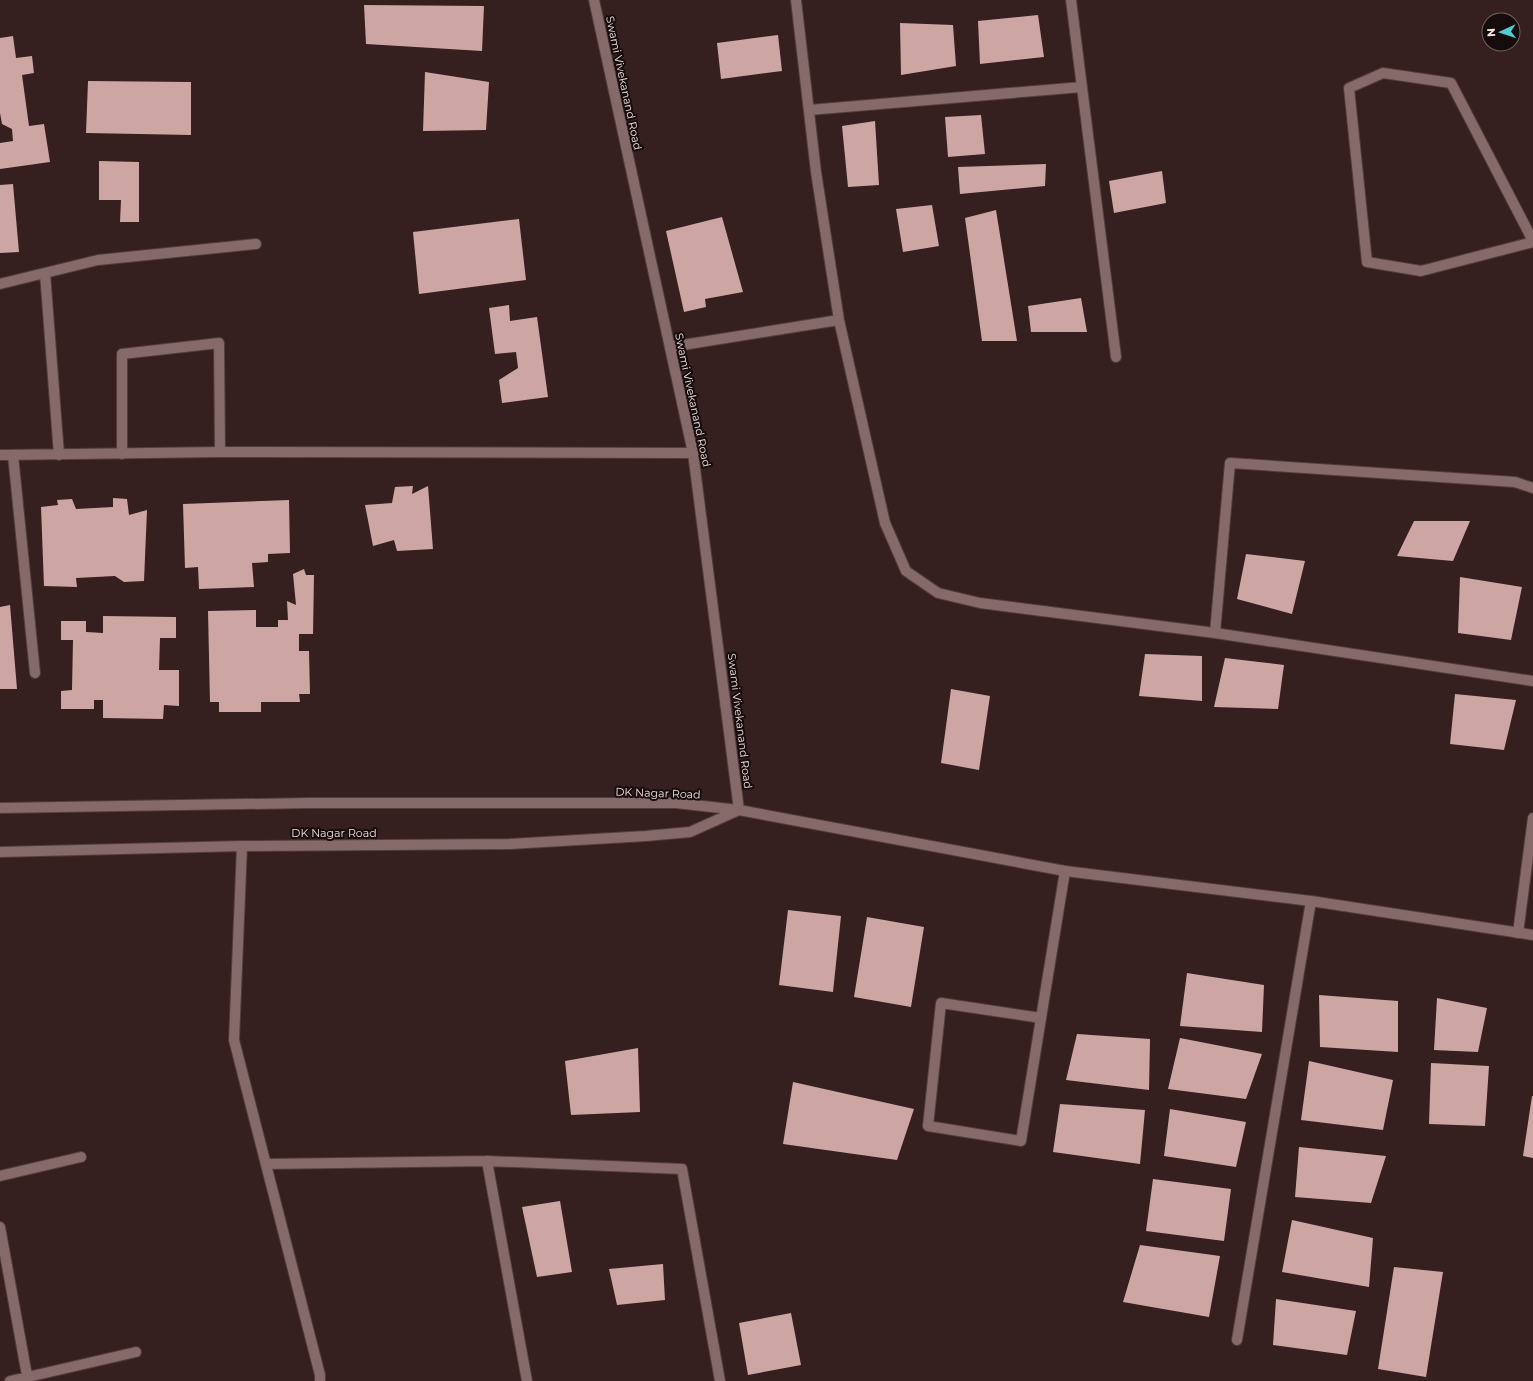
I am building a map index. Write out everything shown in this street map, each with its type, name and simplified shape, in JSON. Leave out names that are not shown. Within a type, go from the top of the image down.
[{"type":"street","name":"Swami Vivekanand Road","points":[[594,0],[693,453],[739,810]]},
{"type":"street","points":[[796,0],[816,172],[839,320],[885,523],[906,571],[938,593],[980,603],[1214,633],[1533,681]]},
{"type":"street","points":[[1071,0],[1116,357]]},
{"type":"street","points":[[1383,73],[1451,83],[1533,241],[1421,271],[1367,262],[1349,88],[1383,73]]},
{"type":"street","points":[[809,110],[1082,86]]},
{"type":"street","points":[[0,284],[98,260],[256,244]]},
{"type":"street","points":[[45,273],[59,455]]},
{"type":"street","points":[[670,347],[839,320]]},
{"type":"street","points":[[122,454],[122,354],[219,343],[220,452]]},
{"type":"street","points":[[0,455],[220,452],[693,453]]},
{"type":"street","points":[[13,455],[35,673]]},
{"type":"street","points":[[1214,633],[1230,463],[1515,482],[1533,488]]},
{"type":"street","name":"DK Nagar Road","points":[[0,808],[309,803],[676,803],[739,810]]},
{"type":"street","points":[[739,810],[1065,871],[1311,901],[1533,935]]},
{"type":"street","name":"DK Nagar Road","points":[[0,852],[242,846],[510,844],[690,832],[739,810]]},
{"type":"street","points":[[1518,933],[1533,818]]},
{"type":"street","points":[[242,846],[234,1040],[320,1375],[320,1381]]},
{"type":"street","points":[[1041,1018],[941,1003],[928,1126],[1021,1141],[1065,871]]},
{"type":"street","points":[[1237,1340],[1311,901]]},
{"type":"street","points":[[0,1176],[81,1157]]},
{"type":"street","points":[[266,1164],[487,1161],[682,1169],[720,1381]]},
{"type":"street","points":[[487,1161],[527,1381]]},
{"type":"street","points":[[0,1227],[27,1379]]},
{"type":"street","points":[[10,1381],[27,1379],[136,1352]]},
{"type":"building","points":[[364,5],[484,6],[482,51],[366,44]]},
{"type":"building","points":[[1038,15],[1044,57],[980,64],[978,21]]},
{"type":"building","points":[[900,23],[953,25],[956,66],[901,75]]},
{"type":"building","points":[[778,35],[782,71],[721,79],[717,43]]},
{"type":"building","points":[[13,36],[16,58],[32,56],[34,73],[22,75],[29,126],[44,124],[50,162],[0,169],[0,143],[13,141],[12,129],[2,124],[0,113],[0,38]]},
{"type":"building","points":[[425,72],[489,82],[486,130],[423,131]]},
{"type":"building","points":[[88,81],[191,82],[191,135],[86,133]]},
{"type":"building","points":[[981,115],[985,154],[948,157],[945,117]]},
{"type":"building","points":[[875,121],[879,185],[848,187],[842,126]]},
{"type":"building","points":[[99,161],[139,162],[139,222],[120,222],[121,200],[99,200]]},
{"type":"building","points":[[1046,164],[1045,186],[960,194],[958,167]]},
{"type":"building","points":[[1162,171],[1166,203],[1114,213],[1109,181]]},
{"type":"building","points":[[13,184],[19,252],[0,253],[0,185]]},
{"type":"building","points":[[932,205],[939,246],[903,252],[896,209]]},
{"type":"building","points":[[996,210],[1017,341],[982,341],[965,218]]},
{"type":"building","points":[[722,217],[743,292],[705,299],[706,307],[684,312],[666,231]]},
{"type":"building","points":[[519,219],[526,280],[419,294],[413,232]]},
{"type":"building","points":[[1081,298],[1087,332],[1031,332],[1028,306]]},
{"type":"building","points":[[509,305],[510,321],[537,317],[548,397],[502,403],[499,380],[518,368],[516,352],[495,354],[489,308]]},
{"type":"building","points":[[413,486],[412,494],[428,486],[433,549],[397,551],[394,540],[373,546],[365,505],[392,503],[395,487]]},
{"type":"building","points":[[113,498],[127,499],[129,515],[147,510],[144,581],[124,582],[115,576],[76,578],[77,587],[44,586],[41,507],[58,505],[57,500],[72,499],[76,509],[113,507]]},
{"type":"building","points":[[289,500],[290,553],[268,554],[268,562],[252,563],[254,587],[199,589],[198,567],[185,568],[183,504]]},
{"type":"building","points":[[1414,521],[1470,521],[1453,561],[1397,556]]},
{"type":"building","points":[[1246,554],[1305,561],[1292,614],[1237,599]]},
{"type":"building","points":[[304,569],[306,575],[314,575],[313,634],[299,634],[299,651],[309,651],[310,694],[299,694],[300,702],[261,702],[261,712],[219,712],[219,702],[210,702],[208,611],[256,610],[256,627],[278,627],[278,620],[288,620],[287,601],[296,605],[293,574]]},
{"type":"building","points":[[1460,577],[1522,587],[1511,640],[1458,633]]},
{"type":"building","points":[[10,605],[17,689],[0,689],[0,607]]},
{"type":"building","points":[[103,616],[176,617],[176,638],[160,638],[159,670],[179,670],[179,706],[164,705],[163,719],[103,718],[103,700],[94,700],[94,709],[61,709],[61,691],[72,690],[73,640],[61,640],[61,621],[86,621],[86,632],[103,633]]},
{"type":"building","points":[[1145,654],[1202,656],[1202,701],[1139,696]]},
{"type":"building","points":[[1225,658],[1284,665],[1278,709],[1214,707]]},
{"type":"building","points":[[951,689],[990,696],[979,770],[941,763]]},
{"type":"building","points":[[1455,694],[1516,700],[1504,750],[1450,744]]},
{"type":"building","points":[[788,910],[841,916],[833,992],[779,985]]},
{"type":"building","points":[[867,917],[924,927],[911,1007],[854,997]]},
{"type":"building","points":[[1187,973],[1264,985],[1262,1032],[1180,1026]]},
{"type":"building","points":[[1319,995],[1398,1001],[1398,1052],[1320,1047]]},
{"type":"building","points":[[1437,998],[1487,1008],[1478,1052],[1434,1050]]},
{"type":"building","points":[[1077,1034],[1150,1039],[1149,1090],[1066,1080]]},
{"type":"building","points":[[1180,1038],[1262,1054],[1246,1099],[1168,1089]]},
{"type":"building","points":[[638,1048],[640,1112],[571,1115],[565,1061]]},
{"type":"building","points":[[1309,1061],[1393,1080],[1383,1130],[1301,1120]]},
{"type":"building","points":[[1431,1063],[1489,1066],[1485,1126],[1429,1124]]},
{"type":"building","points":[[793,1082],[914,1109],[897,1160],[783,1144]]},
{"type":"building","points":[[1533,1096],[1533,1158],[1523,1156]]},
{"type":"building","points":[[1060,1104],[1145,1110],[1140,1164],[1053,1152]]},
{"type":"building","points":[[1170,1109],[1246,1122],[1236,1167],[1164,1156]]},
{"type":"building","points":[[1299,1147],[1386,1156],[1371,1203],[1295,1197]]},
{"type":"building","points":[[1153,1179],[1231,1189],[1224,1241],[1146,1231]]},
{"type":"building","points":[[560,1201],[572,1272],[537,1277],[522,1207]]},
{"type":"building","points":[[1292,1220],[1373,1238],[1369,1287],[1282,1272]]},
{"type":"building","points":[[1140,1245],[1220,1256],[1209,1317],[1123,1302]]},
{"type":"building","points":[[663,1264],[665,1300],[617,1305],[609,1269]]},
{"type":"building","points":[[1394,1267],[1443,1272],[1426,1377],[1378,1369]]},
{"type":"building","points":[[1276,1299],[1356,1311],[1347,1355],[1273,1345]]},
{"type":"building","points":[[791,1313],[801,1365],[748,1375],[739,1323]]}]
